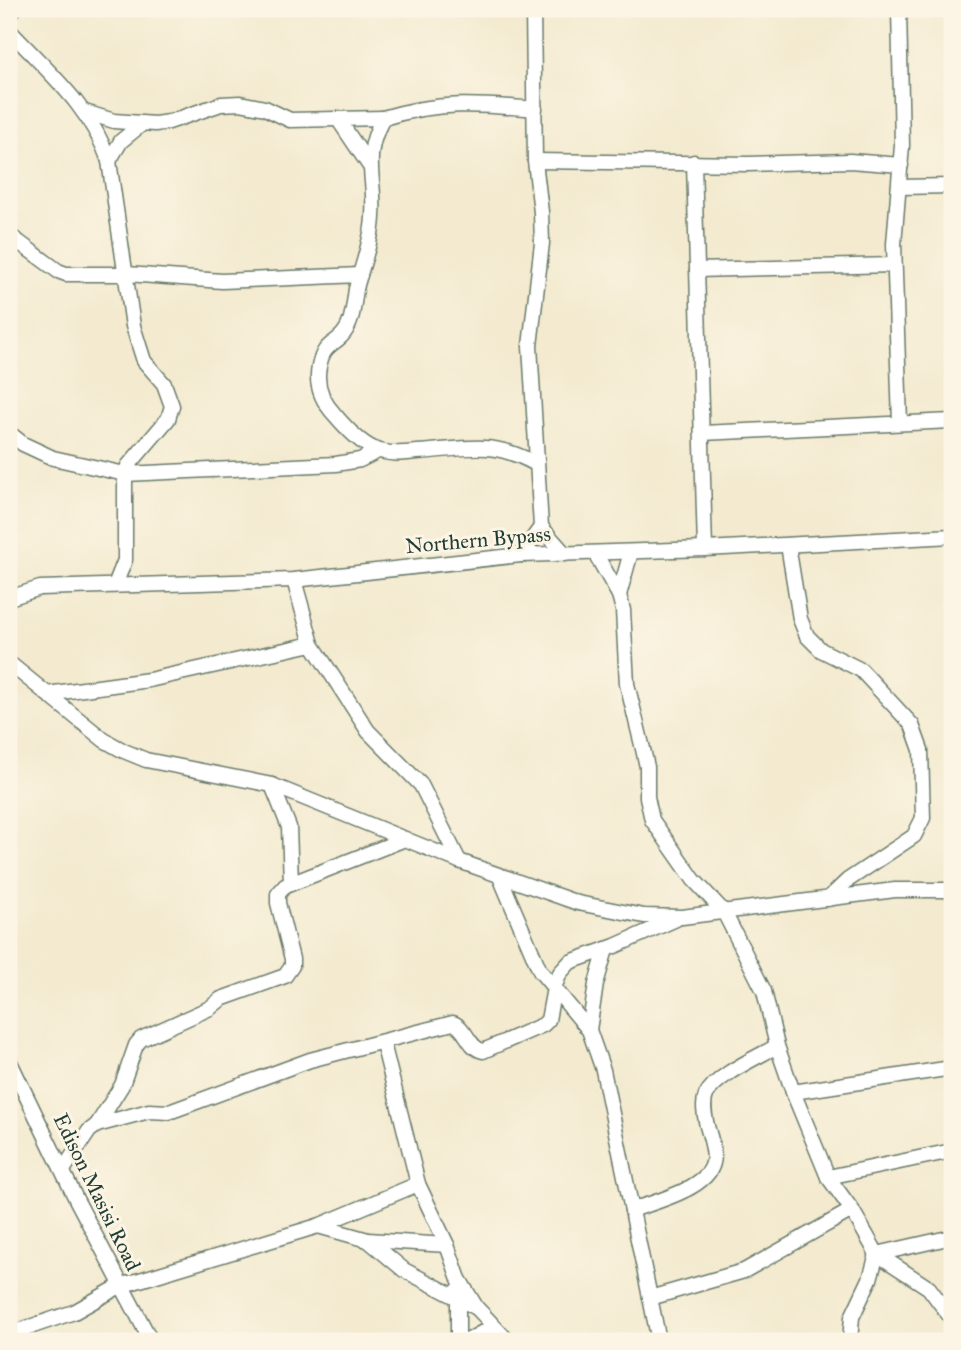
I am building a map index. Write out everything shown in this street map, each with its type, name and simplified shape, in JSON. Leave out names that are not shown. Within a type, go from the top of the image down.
[{"type":"street","points":[[9,15],[14,9]]},
{"type":"street","points":[[533,9],[535,161],[542,233],[530,346],[536,464],[541,527],[565,554]]},
{"type":"street","points":[[898,9],[901,164],[894,265],[900,423]]},
{"type":"street","points":[[9,30],[85,112],[100,136],[109,161],[133,326],[140,353],[164,384],[172,405],[168,419],[128,466],[125,474],[127,543],[125,560],[115,585]]},
{"type":"street","points":[[85,112],[107,120],[142,124],[169,122],[221,104],[240,103],[265,108],[289,120],[383,118],[425,106],[484,104],[535,109]]},
{"type":"street","points":[[383,118],[373,139],[369,165],[373,214],[369,243],[346,330],[323,352],[318,369],[318,385],[325,404],[343,424],[378,451],[397,454],[477,446],[517,454],[536,464]]},
{"type":"street","points":[[338,120],[344,125],[369,165]]},
{"type":"street","points":[[109,161],[121,141],[142,124]]},
{"type":"street","points":[[535,161],[748,164],[850,161],[901,164]]},
{"type":"street","points":[[694,162],[705,549]]},
{"type":"street","points":[[899,187],[952,186]]},
{"type":"street","points":[[9,235],[66,274],[127,274],[222,281],[360,275]]},
{"type":"street","points":[[697,270],[894,265]]},
{"type":"street","points":[[702,433],[952,421]]},
{"type":"street","points":[[9,433],[23,444],[52,458],[125,474],[336,464],[360,460],[378,451]]},
{"type":"street","points":[[521,555],[541,527]]},
{"type":"street","name":"Northern Bypass","points":[[9,598],[40,588],[294,580],[521,555],[705,549],[952,536]]},
{"type":"street","points":[[788,545],[800,619],[807,636],[821,650],[861,670],[912,725],[921,750],[923,818],[920,827],[914,836],[848,880],[828,899]]},
{"type":"street","points":[[619,595],[631,552]]},
{"type":"street","points":[[595,553],[619,595],[623,610],[627,684],[643,748],[652,820],[680,860],[723,912],[764,991],[777,1046],[828,1177],[852,1210],[877,1254],[919,1279],[952,1319]]},
{"type":"street","points":[[294,580],[312,644],[368,731],[421,785],[459,861]]},
{"type":"street","points":[[47,694],[149,680],[312,644]]},
{"type":"street","points":[[9,663],[104,740],[146,760],[272,785],[500,877],[578,903],[644,916],[682,917],[895,890],[952,890]]},
{"type":"street","points":[[272,785],[289,827],[291,883]]},
{"type":"street","points":[[63,1170],[89,1131],[97,1125],[122,1085],[141,1039],[210,1008],[221,999],[290,971],[292,958],[278,903],[278,894],[285,886],[405,839]]},
{"type":"street","points":[[500,877],[540,971],[589,1031],[603,1070],[659,1341]]},
{"type":"street","points":[[97,1125],[149,1111],[169,1112],[310,1060],[453,1023],[458,1025],[476,1050],[483,1051],[543,1025],[551,1013],[554,988],[560,973],[570,962],[682,917]]},
{"type":"street","points":[[589,1031],[596,984],[607,949]]},
{"type":"street","points":[[383,1043],[418,1184],[447,1245],[459,1279],[476,1307],[508,1341]]},
{"type":"street","points":[[632,1210],[694,1186],[707,1175],[714,1160],[704,1107],[705,1096],[725,1076],[777,1046]]},
{"type":"street","name":"Edison Masisi Road","points":[[9,1060],[120,1286],[151,1341]]},
{"type":"street","points":[[793,1092],[952,1068]]},
{"type":"street","points":[[828,1177],[952,1151]]},
{"type":"street","points":[[9,1334],[74,1312],[120,1286],[317,1226],[418,1184]]},
{"type":"street","points":[[650,1298],[744,1271],[852,1210]]},
{"type":"street","points":[[317,1226],[368,1240],[447,1245]]},
{"type":"street","points":[[877,1254],[952,1237]]},
{"type":"street","points":[[368,1240],[404,1270],[476,1307]]},
{"type":"street","points":[[850,1341],[852,1317],[870,1279],[877,1254]]},
{"type":"street","points":[[458,1341],[459,1279]]},
{"type":"street","points":[[467,1341],[492,1326]]}]
